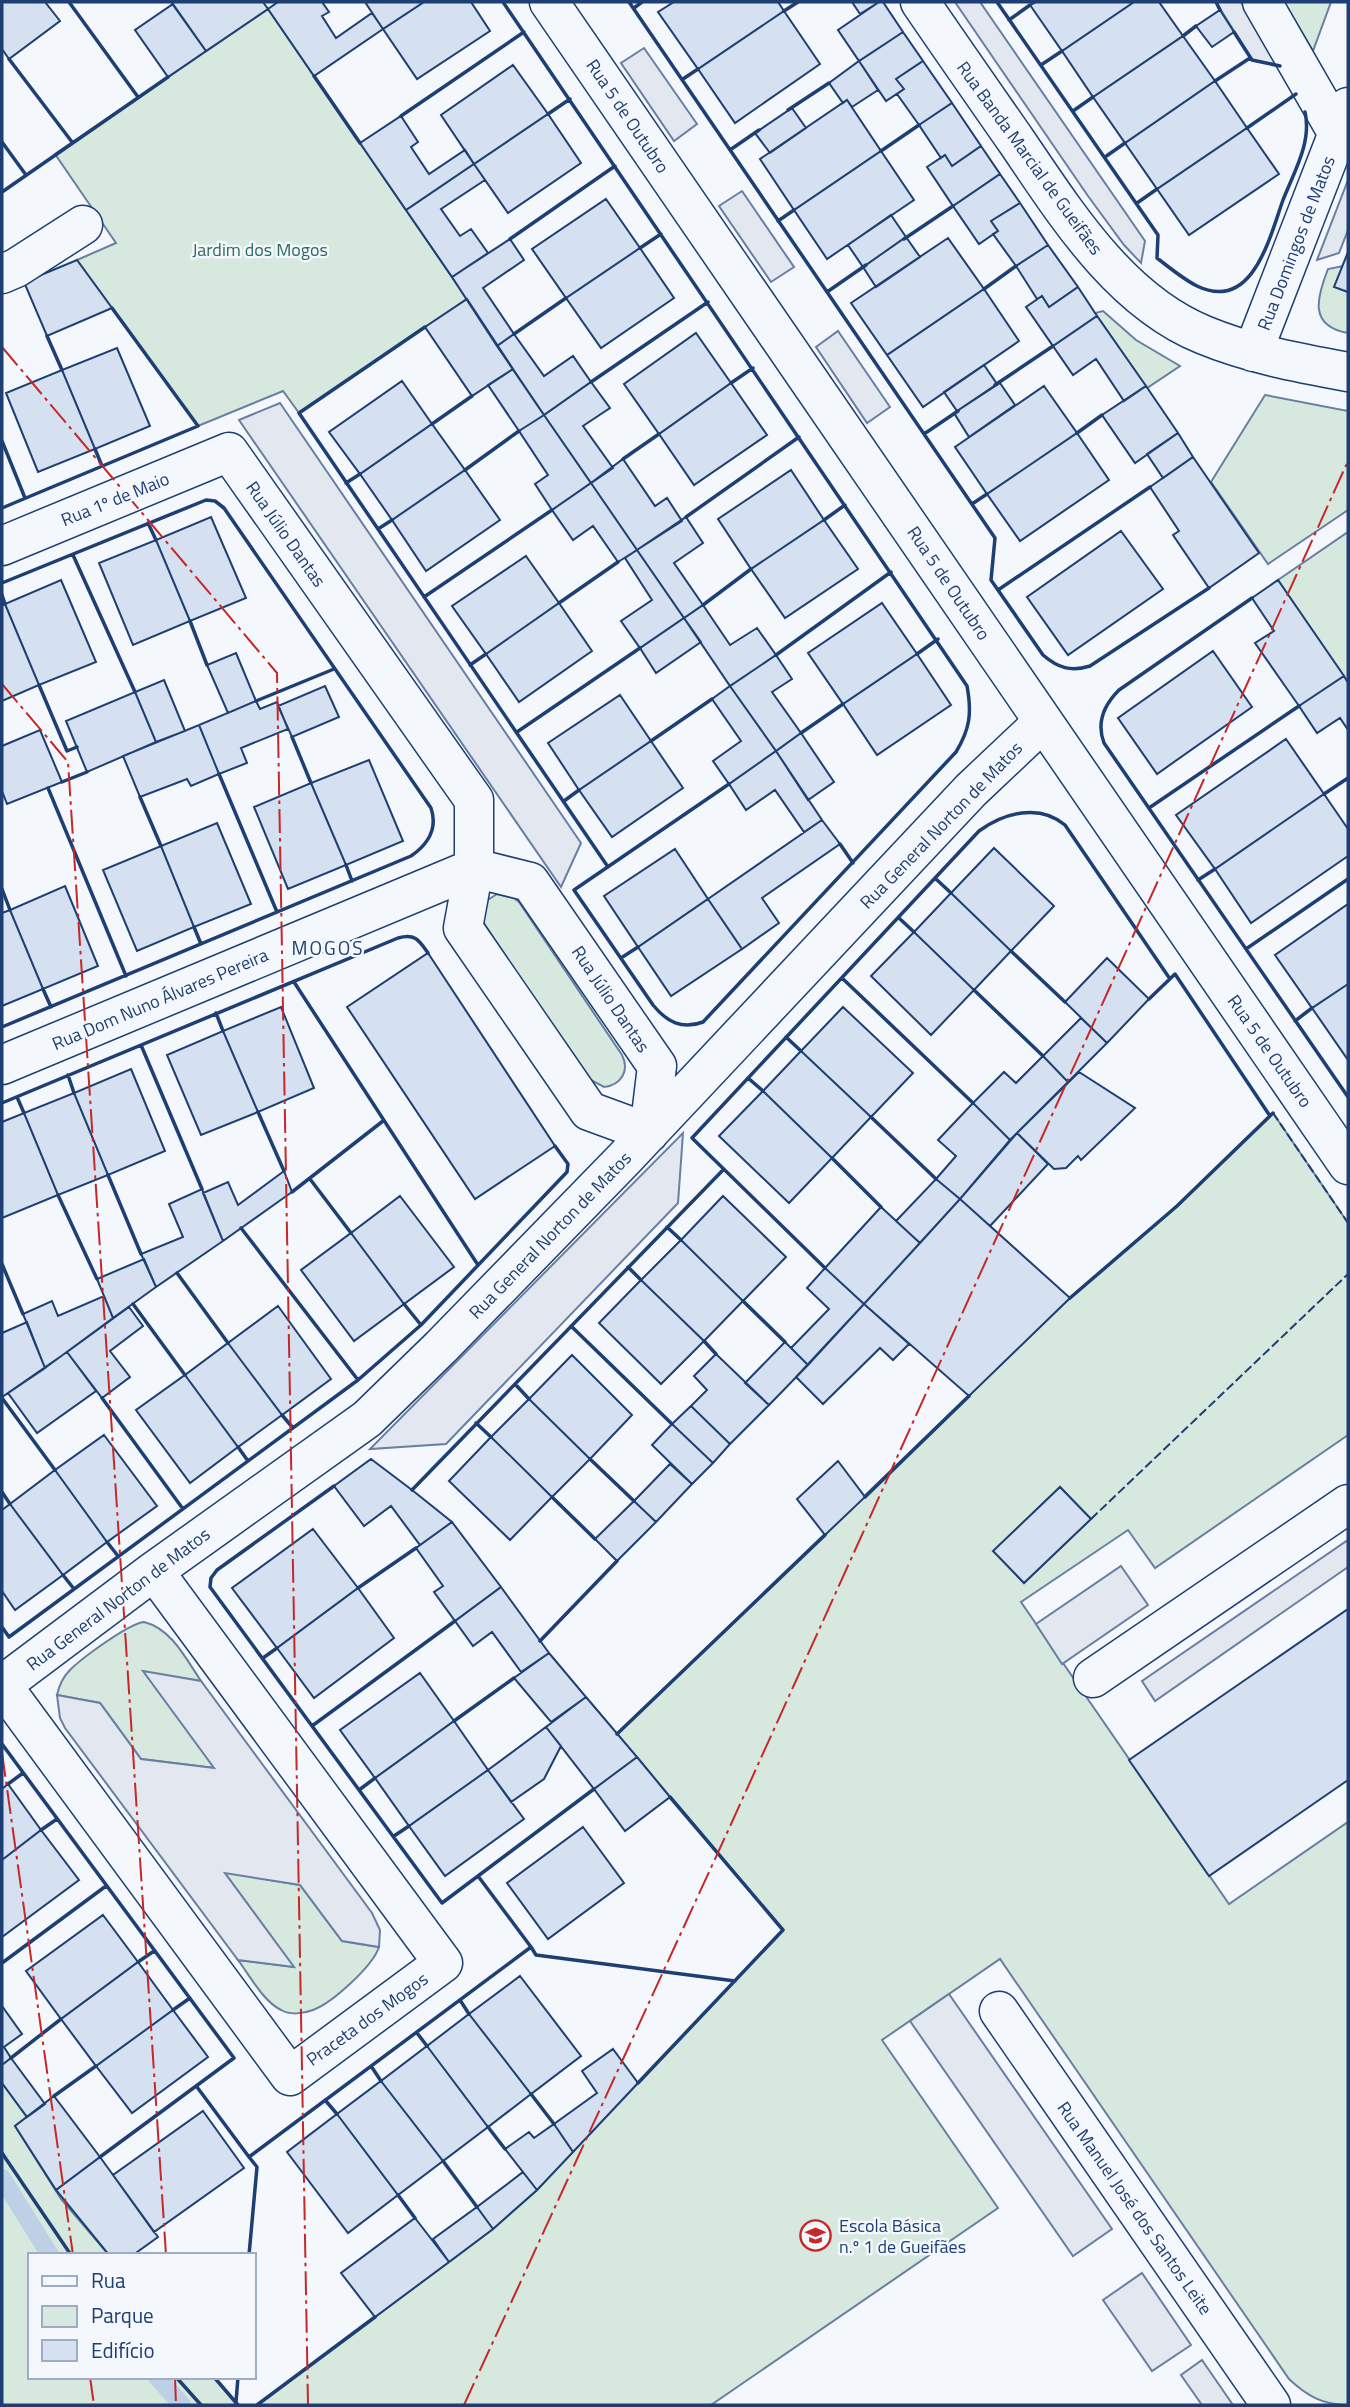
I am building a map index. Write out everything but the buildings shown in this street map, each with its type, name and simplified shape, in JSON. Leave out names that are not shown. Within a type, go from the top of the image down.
[{"type":"street","name":"Rua 5 de Outubro","points":[[549,2],[1348,1165]]},
{"type":"street","name":"Rua Banda Marcial de Gueifães","points":[[920,2],[1060,206],[1102,259],[1129,286],[1203,335],[1254,352],[1348,372]]},
{"type":"street","name":"Rua Domingos de Matos","points":[[1254,352],[1343,120],[1262,2]]},
{"type":"street","points":[[2,274],[16,268],[83,225]]},
{"type":"street","name":"Rua 1º de Maio","points":[[2,546],[229,452]]},
{"type":"street","name":"Rua Júlio Dantas","points":[[229,452],[474,800],[474,868],[463,928],[589,1111],[649,1133],[656,1066],[530,882],[474,868]]},
{"type":"street","name":"Rua General Norton de Matos","points":[[2,1685],[154,1571],[367,1419],[441,1347],[649,1133],[971,790],[1043,722]]},
{"type":"street","name":"Rua Dom Nuno Álvares Pereira","points":[[2,1065],[474,868]]},
{"type":"street","points":[[1093,1678],[1348,1504]]},
{"type":"street","name":"Praceta dos Mogos","points":[[2,1685],[290,2076],[443,1963],[154,1571]]},
{"type":"street","name":"Rua Manuel José dos Santos Leite","points":[[999,2011],[1271,2405]]},
{"type":"green space","points":[[1284,2],[1331,2],[1313,51]]},
{"type":"green space","name":"Jardim dos Mogos","points":[[268,9],[467,299],[299,413],[283,391],[198,426],[77,260],[116,243],[55,154]]},
{"type":"green space","points":[[1343,266],[1335,287],[1348,292],[1348,333],[1326,324],[1319,309],[1321,290],[1328,269]]},
{"type":"green space","points":[[1103,311],[1136,340],[1180,366],[1147,388],[1095,313]]},
{"type":"green space","points":[[1265,395],[1348,411],[1348,510],[1268,564],[1211,482]]},
{"type":"green space","points":[[1348,532],[1348,683],[1278,580]]},
{"type":"green space","points":[[497,894],[519,902],[622,1055],[624,1072],[615,1083],[604,1087],[587,1078],[485,925],[482,919],[486,901]]},
{"type":"green space","points":[[1273,1113],[1348,1223],[1348,1435],[1155,1568],[1128,1530],[1021,1602],[1229,1904],[1348,1822],[1348,2405],[1316,2398],[1289,2379],[1000,1959],[882,2040],[998,2208],[711,2405],[257,2405],[493,2229],[537,2190],[783,1930],[617,1734],[1070,1298],[1177,1206]],"holes":[[[1060,1487],[1091,1519],[1024,1583],[994,1551]]]},
{"type":"green space","points":[[144,1622],[163,1631],[170,1638],[201,1681],[144,1672],[215,1768],[141,1759],[100,1703],[57,1695],[63,1679],[76,1665],[117,1635]]},
{"type":"green space","points":[[224,1872],[300,1885],[342,1941],[379,1947],[375,1955],[351,1983],[321,2006],[301,2013],[281,2010],[263,1994],[238,1960],[293,1967]]},
{"type":"green space","points":[[2,2083],[27,2117],[15,2126],[61,2199],[107,2253],[28,2253],[28,2379],[216,2379],[238,2405],[2,2405]]},
{"type":"shaded area","points":[[955,2],[980,2],[1145,241],[1141,263],[1124,245],[1088,196]]},
{"type":"shaded area","points":[[1216,2],[1241,2],[1279,65],[1252,60]]},
{"type":"shaded area","points":[[644,48],[697,124],[674,141],[621,63]]},
{"type":"shaded area","points":[[1348,180],[1348,230],[1339,253],[1317,260]]},
{"type":"shaded area","points":[[742,191],[794,267],[771,282],[719,206]]},
{"type":"shaded area","points":[[838,331],[890,407],[867,423],[816,347]]},
{"type":"shaded area","points":[[280,403],[581,843],[561,887],[239,420]]},
{"type":"shaded area","points":[[683,1133],[678,1203],[446,1444],[370,1449]]},
{"type":"shaded area","points":[[1348,1540],[1348,1567],[1155,1701],[1142,1681]]},
{"type":"shaded area","points":[[1121,1566],[1148,1605],[1062,1664],[1036,1624]]},
{"type":"shaded area","points":[[143,1671],[201,1681],[372,1913],[380,1930],[379,1947],[342,1941],[300,1885],[225,1873],[294,1967],[238,1960],[60,1718],[57,1695],[100,1703],[141,1759],[214,1768]]},
{"type":"shaded area","points":[[949,1994],[1112,2229],[1073,2256],[910,2021]]},
{"type":"shaded area","points":[[1142,2273],[1191,2345],[1152,2371],[1103,2300]]},
{"type":"shaded area","points":[[1202,2360],[1233,2405],[1202,2405],[1181,2375]]},
{"type":"waterway","points":[[2,2178],[49,2253]]},
{"type":"waterway","points":[[159,2379],[182,2405]]},
{"type":"fence","points":[[1273,1113],[1348,1223]]},
{"type":"fence","points":[[1091,1519],[1348,1274]]},
{"type":"wall","points":[[69,2],[138,97]]},
{"type":"wall","points":[[503,2],[967,686],[969,720],[956,752],[703,1022],[682,1025],[669,1020],[653,1005],[574,890],[729,784]]},
{"type":"wall","points":[[629,2],[995,538],[991,580],[1043,655],[1065,668],[1090,666],[1209,588]]},
{"type":"wall","points":[[634,8],[642,2]]},
{"type":"wall","points":[[784,11],[798,2]]},
{"type":"wall","points":[[997,2],[1158,235],[1157,258],[1197,286],[1216,292],[1232,289],[1245,280],[1256,267],[1301,157],[1307,123],[1305,112]]},
{"type":"wall","points":[[1216,2],[1220,10]]},
{"type":"wall","points":[[1009,20],[1030,5]]},
{"type":"wall","points":[[1183,36],[1196,26]]},
{"type":"wall","points":[[401,116],[524,32]]},
{"type":"wall","points":[[1234,32],[1252,60],[1280,66]]},
{"type":"wall","points":[[1041,65],[1062,51]]},
{"type":"wall","points":[[1215,81],[1250,58]]},
{"type":"wall","points":[[9,59],[72,142]]},
{"type":"wall","points":[[683,79],[698,69]]},
{"type":"wall","points":[[314,76],[360,143]]},
{"type":"wall","points":[[2,192],[168,77]]},
{"type":"wall","points":[[788,110],[829,83]]},
{"type":"wall","points":[[1247,128],[1296,94]]},
{"type":"wall","points":[[1073,111],[1093,97]]},
{"type":"wall","points":[[548,114],[570,99]]},
{"type":"wall","points":[[881,151],[919,125]]},
{"type":"wall","points":[[730,150],[759,130]]},
{"type":"wall","points":[[2,142],[26,175]]},
{"type":"wall","points":[[1105,157],[1125,143]]},
{"type":"wall","points":[[510,239],[615,166]]},
{"type":"wall","points":[[1137,203],[1157,189]]},
{"type":"wall","points":[[904,239],[953,206]]},
{"type":"wall","points":[[778,221],[794,210]]},
{"type":"wall","points":[[640,248],[661,234]]},
{"type":"wall","points":[[827,292],[866,265]]},
{"type":"wall","points":[[984,289],[1016,266]]},
{"type":"wall","points":[[514,334],[566,298]]},
{"type":"wall","points":[[591,382],[708,302]]},
{"type":"wall","points":[[2,508],[198,426],[112,308]]},
{"type":"wall","points":[[425,327],[299,413],[608,867]]},
{"type":"wall","points":[[47,336],[62,370]]},
{"type":"wall","points":[[995,385],[1053,346]]},
{"type":"wall","points":[[731,383],[753,368]]},
{"type":"wall","points":[[432,424],[472,396]]},
{"type":"wall","points":[[924,434],[958,411]]},
{"type":"wall","points":[[1077,433],[1102,415]]},
{"type":"wall","points":[[465,470],[519,431]]},
{"type":"wall","points":[[623,459],[659,434]]},
{"type":"wall","points":[[686,517],[799,437]]},
{"type":"wall","points":[[2,441],[25,498]]},
{"type":"wall","points":[[95,449],[102,466]]},
{"type":"wall","points":[[346,483],[360,474]]},
{"type":"wall","points":[[998,590],[1150,487]]},
{"type":"wall","points":[[972,504],[987,494]]},
{"type":"wall","points":[[2,583],[206,500],[215,501],[224,508],[431,808],[433,816],[430,836],[411,856],[2,1027]]},
{"type":"wall","points":[[824,520],[845,505]]},
{"type":"wall","points":[[424,597],[552,510]]},
{"type":"wall","points":[[378,529],[392,520]]},
{"type":"wall","points":[[148,523],[156,540]]},
{"type":"wall","points":[[73,555],[135,692]]},
{"type":"wall","points":[[559,603],[618,562]]},
{"type":"wall","points":[[703,605],[751,569]]},
{"type":"wall","points":[[776,655],[891,572]]},
{"type":"wall","points":[[2,595],[5,604]]},
{"type":"wall","points":[[1252,598],[1119,690],[1103,714],[1102,735],[1104,743],[1348,1097]]},
{"type":"wall","points":[[190,621],[207,665]]},
{"type":"wall","points":[[917,654],[938,639]]},
{"type":"wall","points":[[517,732],[640,648]]},
{"type":"wall","points":[[470,665],[486,654]]},
{"type":"wall","points":[[256,701],[334,669]]},
{"type":"wall","points":[[39,685],[67,751],[77,747]]},
{"type":"wall","points":[[651,741],[712,699]]},
{"type":"wall","points":[[801,733],[843,704]]},
{"type":"wall","points":[[1149,808],[1299,706]]},
{"type":"wall","points":[[292,737],[311,783]]},
{"type":"wall","points":[[62,782],[87,772]]},
{"type":"wall","points":[[219,774],[277,912]]},
{"type":"wall","points":[[1324,794],[1348,778]]},
{"type":"wall","points":[[48,788],[126,976]]},
{"type":"wall","points":[[564,801],[579,790]]},
{"type":"wall","points":[[140,797],[161,846]]},
{"type":"wall","points":[[825,1268],[692,1138],[979,831],[1010,815],[1033,812],[1055,818],[1065,825],[1170,979]]},
{"type":"wall","points":[[840,844],[853,863]]},
{"type":"wall","points":[[346,865],[352,881]]},
{"type":"wall","points":[[1198,880],[1215,869]]},
{"type":"wall","points":[[936,879],[951,893]]},
{"type":"wall","points":[[1246,949],[1348,879]]},
{"type":"wall","points":[[2,889],[10,910]]},
{"type":"wall","points":[[899,918],[914,932]]},
{"type":"wall","points":[[194,927],[201,944]]},
{"type":"wall","points":[[2,1103],[398,938],[409,936],[416,939],[428,953]]},
{"type":"wall","points":[[621,958],[638,947]]},
{"type":"wall","points":[[1011,951],[1065,1002]]},
{"type":"wall","points":[[1149,999],[1175,974],[1270,1116]]},
{"type":"wall","points":[[842,978],[973,1103]]},
{"type":"wall","points":[[294,982],[478,1265]]},
{"type":"wall","points":[[43,989],[51,1007]]},
{"type":"wall","points":[[974,990],[1043,1056]]},
{"type":"wall","points":[[1295,1021],[1312,1008]]},
{"type":"wall","points":[[216,1013],[223,1031]]},
{"type":"wall","points":[[786,1037],[801,1051]]},
{"type":"wall","points":[[141,1045],[202,1189]]},
{"type":"wall","points":[[68,1075],[74,1093]]},
{"type":"wall","points":[[748,1078],[763,1091]]},
{"type":"wall","points":[[17,1097],[24,1113]]},
{"type":"wall","points":[[258,1112],[284,1171]]},
{"type":"wall","points":[[1070,1298],[1177,1206],[1273,1113]]},
{"type":"wall","points":[[871,1117],[936,1179]]},
{"type":"wall","points":[[292,1192],[383,1121]]},
{"type":"wall","points":[[2,1627],[9,1637],[358,1380],[421,1325],[567,1172],[568,1164],[555,1146]]},
{"type":"wall","points":[[832,1158],[881,1207]]},
{"type":"wall","points":[[412,1490],[724,1169]]},
{"type":"wall","points":[[108,1175],[141,1254]]},
{"type":"wall","points":[[310,1179],[351,1233]]},
{"type":"wall","points":[[58,1195],[97,1279]]},
{"type":"wall","points":[[667,1227],[681,1240]]},
{"type":"wall","points":[[241,1228],[358,1380]]},
{"type":"wall","points":[[2,1264],[23,1314]]},
{"type":"wall","points":[[628,1267],[641,1280]]},
{"type":"wall","points":[[177,1273],[228,1343]]},
{"type":"wall","points":[[743,1301],[785,1342]]},
{"type":"wall","points":[[133,1304],[185,1375]]},
{"type":"wall","points":[[404,1304],[421,1325]]},
{"type":"wall","points":[[571,1326],[672,1424]]},
{"type":"wall","points":[[704,1341],[716,1354]]},
{"type":"wall","points":[[515,1384],[529,1399]]},
{"type":"wall","points":[[865,1497],[969,1396]]},
{"type":"wall","points":[[2,1398],[55,1470]]},
{"type":"wall","points":[[102,1398],[183,1509]]},
{"type":"wall","points":[[282,1415],[293,1428]]},
{"type":"wall","points":[[476,1423],[491,1437]]},
{"type":"wall","points":[[238,1447],[248,1461]]},
{"type":"wall","points":[[590,1459],[634,1501]]},
{"type":"wall","points":[[334,1486],[217,1570],[211,1578],[210,1587],[442,1903],[594,1789]]},
{"type":"wall","points":[[2,1492],[10,1504]]},
{"type":"wall","points":[[552,1497],[595,1539]]},
{"type":"wall","points":[[617,1734],[825,1535]]},
{"type":"wall","points":[[107,1542],[118,1556]]},
{"type":"wall","points":[[358,1588],[416,1548]]},
{"type":"wall","points":[[540,1641],[617,1561]]},
{"type":"wall","points":[[63,1575],[74,1589]]},
{"type":"wall","points":[[312,1726],[455,1621]]},
{"type":"wall","points":[[263,1658],[277,1648]]},
{"type":"wall","points":[[454,1721],[514,1678]]},
{"type":"wall","points":[[2,1744],[234,2058],[100,2157]]},
{"type":"wall","points":[[8,1784],[23,1773]]},
{"type":"wall","points":[[359,1790],[375,1778]]},
{"type":"wall","points":[[638,2083],[783,1930],[670,1797]]},
{"type":"wall","points":[[41,1830],[57,1819]]},
{"type":"wall","points":[[394,1836],[409,1826]]},
{"type":"wall","points":[[197,2087],[249,2157],[531,1947],[478,1876]]},
{"type":"wall","points":[[2,1963],[106,1886]]},
{"type":"wall","points":[[531,1947],[536,1955],[735,1981]]},
{"type":"wall","points":[[138,1962],[154,1951]]},
{"type":"wall","points":[[173,2010],[190,1998]]},
{"type":"wall","points":[[460,2000],[469,2014]]},
{"type":"wall","points":[[11,2058],[61,2019]]},
{"type":"wall","points":[[417,2033],[427,2046]]},
{"type":"wall","points":[[54,2096],[96,2066]]},
{"type":"wall","points":[[371,2066],[381,2081]]},
{"type":"wall","points":[[531,2094],[554,2124]]},
{"type":"wall","points":[[325,2100],[337,2114]]},
{"type":"wall","points":[[488,2127],[505,2149]]},
{"type":"wall","points":[[2,2153],[70,2253]]},
{"type":"wall","points":[[249,2157],[257,2167],[249,2253]]},
{"type":"wall","points":[[443,2161],[477,2207]]},
{"type":"wall","points":[[398,2195],[415,2218]]},
{"type":"wall","points":[[257,2405],[375,2317]]},
{"type":"wall","points":[[178,2379],[201,2405]]},
{"type":"wall","points":[[216,2379],[238,2405]]},
{"type":"wall","points":[[236,2402],[238,2379]]},
{"type":"power","points":[[2,347],[277,673],[308,2405]]},
{"type":"power","points":[[464,2405],[732,1822],[1348,461]]},
{"type":"power","points":[[2,684],[68,762],[166,2253]]},
{"type":"power","points":[[2,1753],[73,2253]]},
{"type":"power","points":[[90,2379],[94,2405]]},
{"type":"power","points":[[175,2379],[176,2405]]},
{"type":"place","name":"Escola Básica n.º 1 de Gueifães","points":[[816,2235]]},
{"type":"district","name":"MOGOS","points":[[328,947]]}]
